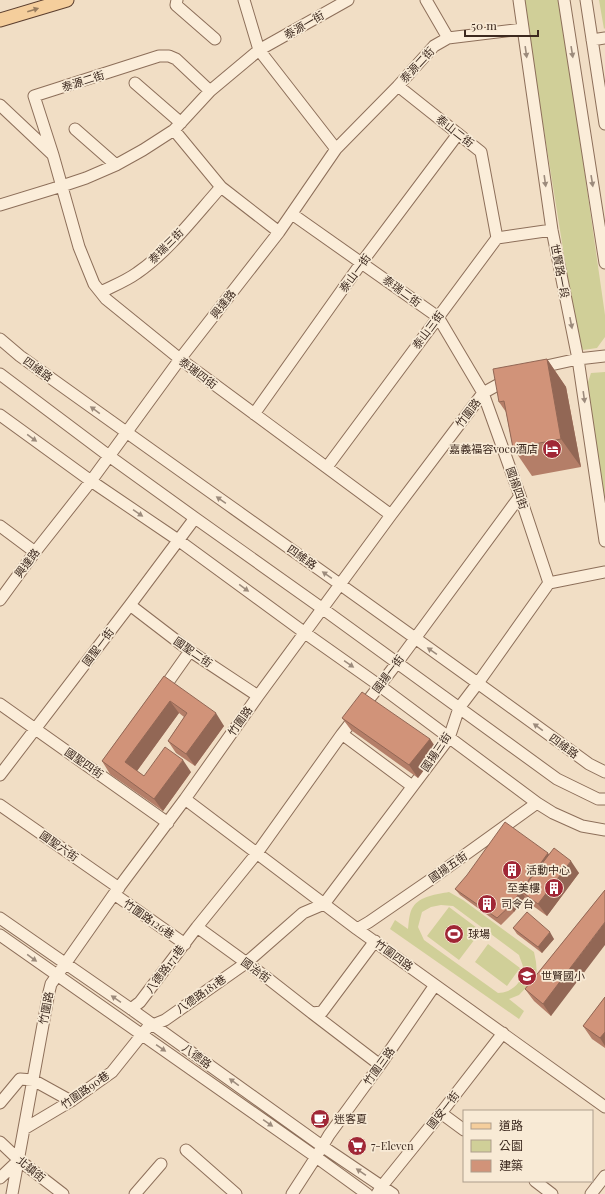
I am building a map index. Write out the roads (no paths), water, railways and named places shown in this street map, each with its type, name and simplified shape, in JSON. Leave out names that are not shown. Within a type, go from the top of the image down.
[{"type":"main road","points":[[0,20],[67,0]]},
{"type":"street","points":[[177,0],[176,5],[215,39]]},
{"type":"street","points":[[244,0],[259,50],[336,149]]},
{"type":"street","name":"泰源一街","points":[[0,206],[62,186],[116,165],[143,150],[177,126],[210,91],[259,50],[348,0]]},
{"type":"street","points":[[426,0],[448,38]]},
{"type":"street","name":"世賢路一段","points":[[519,0],[552,230],[578,359],[605,541]]},
{"type":"street","points":[[564,0],[605,263]]},
{"type":"street","points":[[586,0],[605,124]]},
{"type":"street","name":"泰源二街","points":[[336,149],[398,86],[434,46],[448,38],[523,29]]},
{"type":"street","points":[[592,40],[605,38]]},
{"type":"street","name":"泰源二街","points":[[62,186],[34,96],[159,56],[169,56],[176,59],[210,91]]},
{"type":"street","points":[[135,83],[177,126],[221,187],[279,232]]},
{"type":"street","name":"泰山二街","points":[[398,86],[481,152],[497,238]]},
{"type":"street","points":[[0,105],[53,154]]},
{"type":"street","points":[[75,129],[116,165]]},
{"type":"street","name":"泰山一街","points":[[254,414],[362,262],[458,134]]},
{"type":"street","name":"興達路","points":[[0,600],[127,433],[180,359],[279,232],[336,149]]},
{"type":"street","name":"泰瑞四街","points":[[62,186],[79,247],[94,284],[106,298],[180,359],[391,514]]},
{"type":"street","name":"泰瑞三街","points":[[101,292],[136,274],[154,260],[221,187]]},
{"type":"street","name":"泰瑞二街","points":[[292,214],[438,317],[483,393]]},
{"type":"street","points":[[497,238],[552,230]]},
{"type":"street","name":"泰山三街","points":[[327,467],[497,238]]},
{"type":"street","name":"四維路","points":[[1,341],[589,764],[605,772]]},
{"type":"street","name":"竹圍路","points":[[12,1194],[51,984],[116,891],[168,823],[258,696],[391,514],[483,393],[524,371],[578,359],[605,356]]},
{"type":"street","points":[[0,374],[109,456],[557,779],[598,799],[605,799]]},
{"type":"street","name":"國揚四街","points":[[483,393],[549,583]]},
{"type":"street","points":[[0,415],[91,481],[178,540],[380,686],[537,803],[553,813],[582,826],[605,830]]},
{"type":"street","name":"國揚一街","points":[[257,853],[342,734],[380,686],[520,496]]},
{"type":"street","name":"國聖一街","points":[[0,775],[195,518]]},
{"type":"street","points":[[0,526],[35,552]]},
{"type":"street","points":[[549,583],[605,572]]},
{"type":"street","name":"國揚三街","points":[[324,904],[448,738],[459,708],[549,583]]},
{"type":"street","name":"國聖二街","points":[[130,605],[190,651],[258,696]]},
{"type":"street","points":[[155,701],[190,651]]},
{"type":"street","name":"國聖四街","points":[[0,704],[36,729],[104,772],[168,823]]},
{"type":"street","points":[[342,734],[412,786]]},
{"type":"street","name":"竹圍四路","points":[[185,799],[357,929],[605,1107]]},
{"type":"street","name":"國揚五街","points":[[357,929],[430,880],[537,803]]},
{"type":"street","name":"國聖六街","points":[[0,805],[116,891]]},
{"type":"street","points":[[197,927],[257,853]]},
{"type":"street","name":"竹圍路126巷","points":[[116,891],[184,944]]},
{"type":"street","name":"八德路181巷","points":[[153,1025],[165,1020],[246,963],[303,913],[324,904]]},
{"type":"street","name":"八德路","points":[[0,918],[131,1009],[322,1146],[380,1190],[393,1194]]},
{"type":"street","name":"八德路171巷","points":[[131,1009],[140,1002],[197,927]]},
{"type":"street","name":"國治街","points":[[197,927],[380,1065]]},
{"type":"street","name":"八德路","points":[[0,935],[367,1194]]},
{"type":"street","points":[[312,1013],[322,1012],[375,941]]},
{"type":"street","name":"竹圍三路","points":[[292,1194],[329,1134],[380,1065],[435,985]]},
{"type":"street","name":"竹圍路90巷","points":[[24,1129],[71,1101],[112,1072],[141,1034],[148,1027],[153,1025]]},
{"type":"street","name":"國安一街","points":[[380,1190],[503,1033]]},
{"type":"street","points":[[0,1103],[20,1079],[33,1080],[71,1101]]},
{"type":"street","points":[[441,1114],[463,1129]]},
{"type":"street","name":"北鎮街","points":[[0,1142],[19,1160],[63,1194]]},
{"type":"street","points":[[186,1150],[236,1194]]},
{"type":"street","points":[[0,1178],[19,1160]]},
{"type":"street","points":[[135,1194],[161,1164]]},
{"type":"street","points":[[591,1194],[605,1176]]},
{"type":"street","points":[[536,1182],[552,1194]]},
{"type":"place","name":"嘉義福容voco酒店","points":[[552,449]]},
{"type":"place","name":"活動中心","points":[[512,870]]},
{"type":"place","name":"至美樓","points":[[554,888]]},
{"type":"place","name":"司令台","points":[[487,904]]},
{"type":"place","name":"球場","points":[[454,934]]},
{"type":"place","name":"世賢國小","points":[[527,976]]},
{"type":"place","name":"迷客夏","points":[[320,1119]]},
{"type":"place","name":"7-Eleven","points":[[357,1146]]}]
